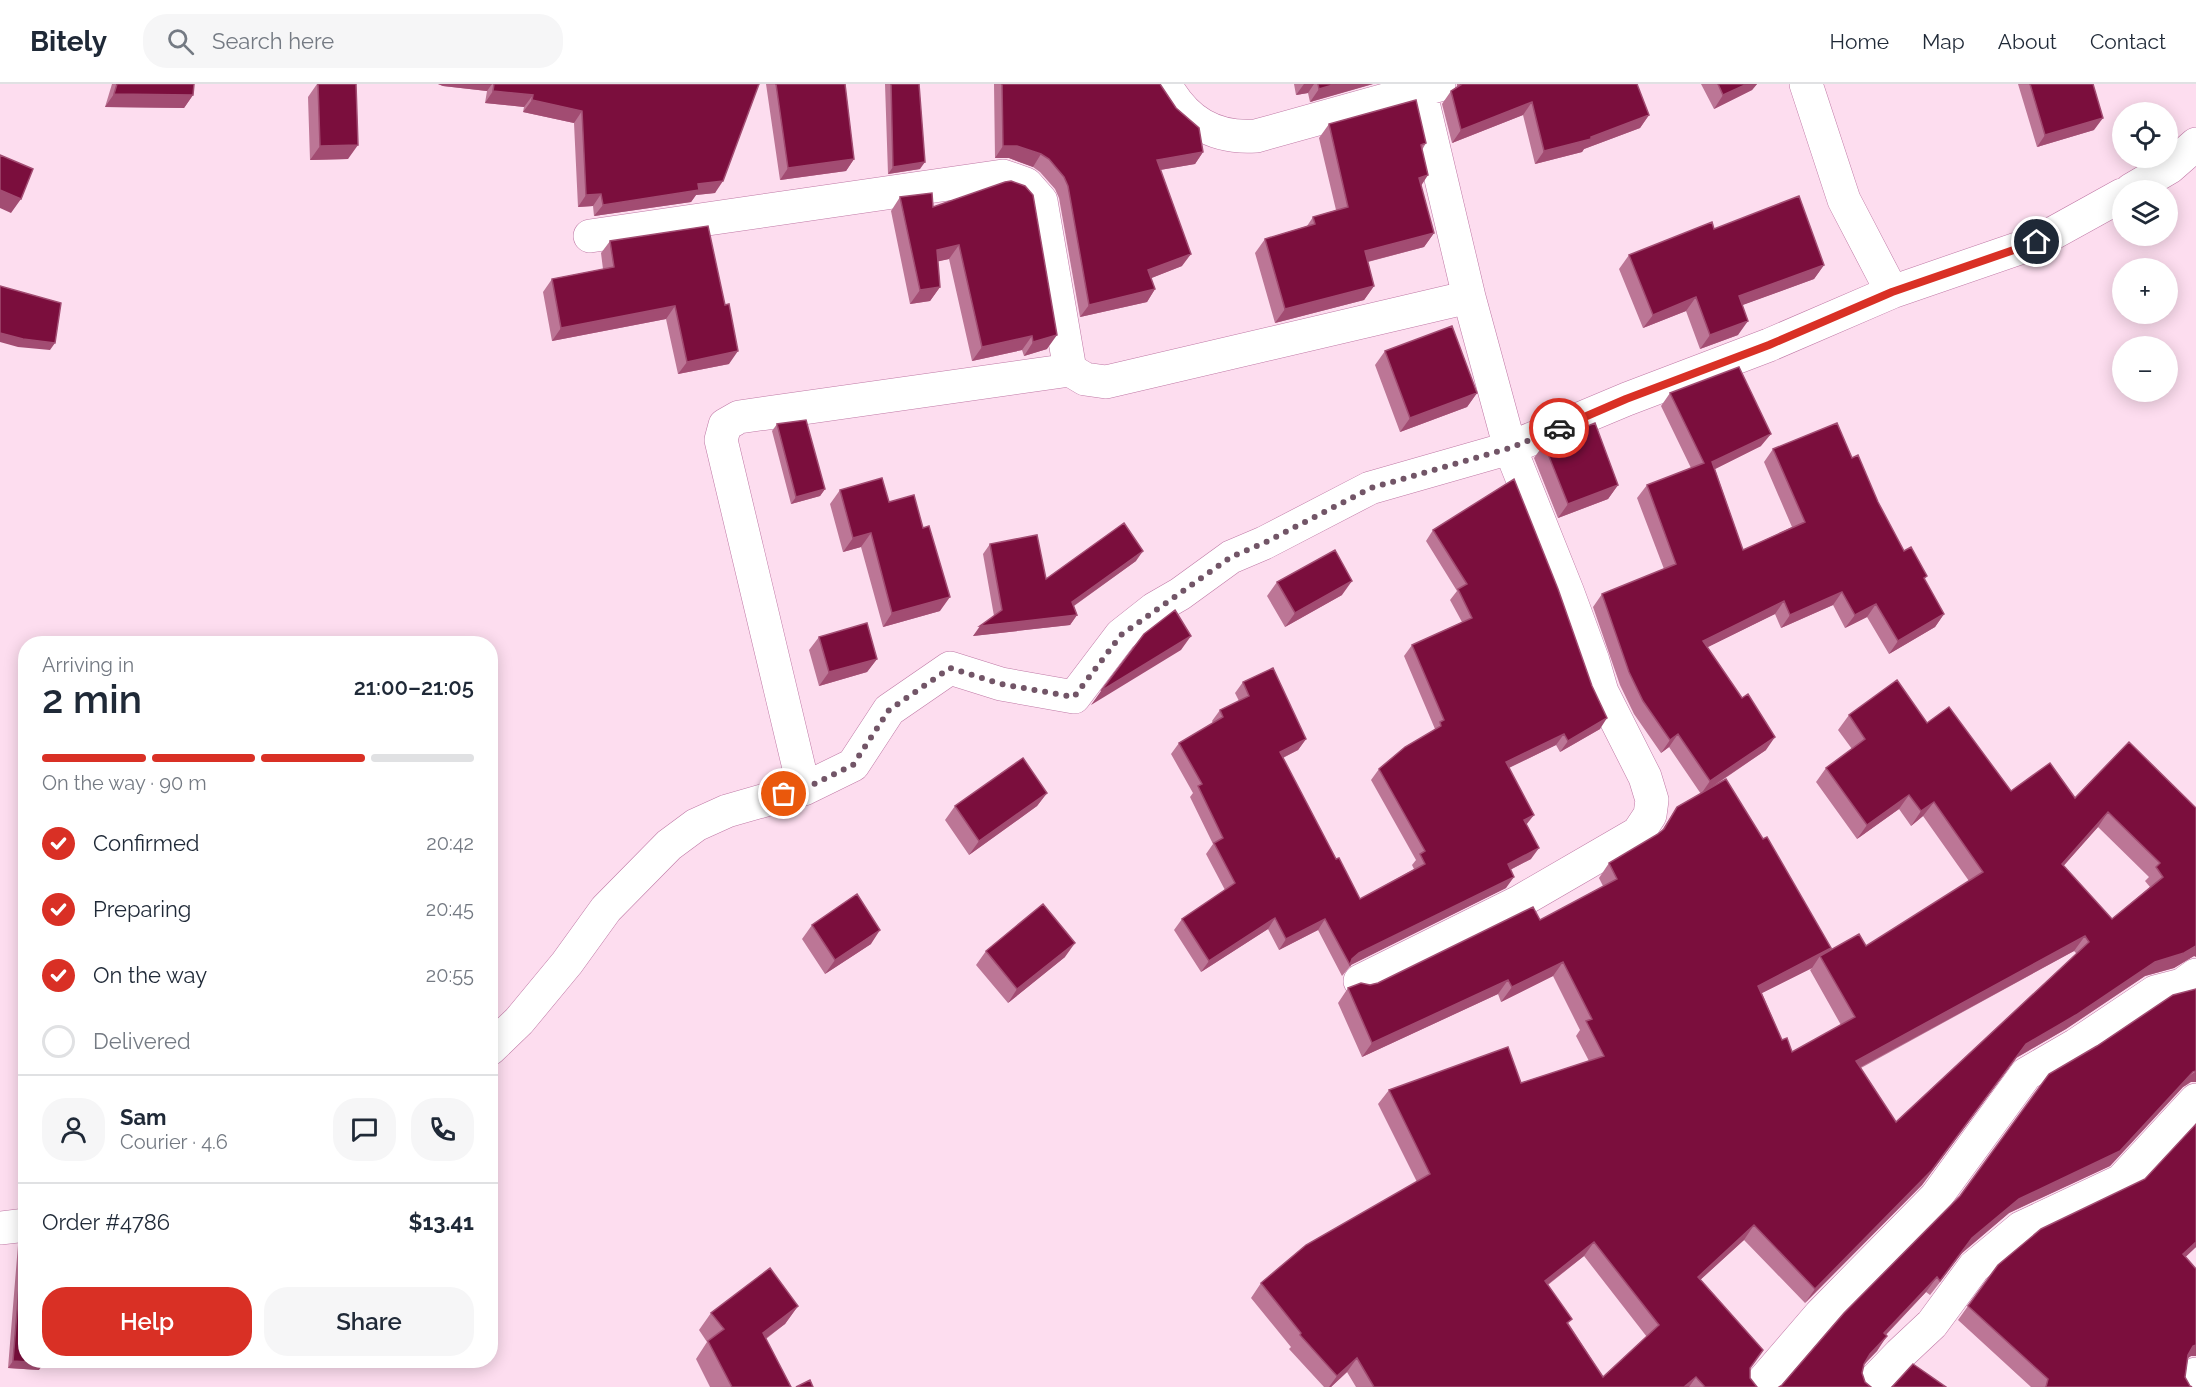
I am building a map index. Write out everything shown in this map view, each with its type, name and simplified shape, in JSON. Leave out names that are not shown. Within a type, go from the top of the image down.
[{"type":"street","points":[[1165,84],[1173,98],[1193,119],[1205,128],[1233,136],[1256,135],[1388,92],[1430,87],[1469,297],[1510,448],[1571,602],[1602,692],[1645,777],[1652,800],[1650,815],[1638,833],[1519,902],[1360,981]]},
{"type":"street","points":[[1806,84],[1844,200],[1892,292]]},
{"type":"street","points":[[2148,180],[2170,167],[2196,144]]},
{"type":"street","points":[[590,236],[1003,176],[1026,184],[1041,201],[1070,370]]},
{"type":"street","points":[[498,1042],[519,1022],[606,909],[669,845],[696,825],[726,811],[804,789],[853,765],[889,710],[950,668],[1001,684],[1074,697],[1121,635],[1231,557],[1264,543],[1371,488],[1510,448],[1626,399],[1769,345],[1892,292],[2037,242],[2112,201]]},
{"type":"street","points":[[804,789],[721,440],[725,425],[739,417],[1070,370],[1085,380],[1106,382],[1469,297]]},
{"type":"street","points":[[1758,1387],[1820,1315],[1936,1197],[2026,1074],[2076,1045],[2155,992],[2182,985],[2196,975]]},
{"type":"street","points":[[1871,1387],[1900,1354],[1932,1324],[1974,1267],[2021,1228],[2121,1181],[2196,1100]]},
{"type":"street","points":[[0,1228],[18,1226]]},
{"type":"street","points":[[2193,1387],[2196,1374]]},
{"type":"building","points":[[117,84],[194,84],[193,95],[114,94]]},
{"type":"building","points":[[318,84],[356,84],[358,145],[320,146]]},
{"type":"building","points":[[494,84],[759,84],[723,181],[698,184],[699,190],[603,205],[601,194],[586,195],[582,111],[532,100],[533,95],[493,91]]},
{"type":"building","points":[[776,84],[845,84],[854,159],[788,168]]},
{"type":"building","points":[[891,84],[919,84],[925,162],[893,167]]},
{"type":"building","points":[[1002,84],[1160,84],[1176,108],[1199,128],[1203,152],[1157,160],[1191,254],[1148,270],[1155,289],[1089,305],[1068,186],[1064,177],[1049,159],[1041,154],[1017,146],[1003,146]]},
{"type":"building","points":[[1318,84],[1336,84],[1319,89]]},
{"type":"building","points":[[1462,84],[1637,84],[1649,115],[1591,137],[1591,139],[1544,151],[1532,102],[1461,130],[1451,91]]},
{"type":"building","points":[[1718,84],[1747,84],[1723,95]]},
{"type":"building","points":[[2030,84],[2093,84],[2103,118],[2045,135]]},
{"type":"building","points":[[1416,100],[1426,143],[1421,145],[1428,175],[1419,178],[1434,233],[1365,251],[1374,286],[1285,309],[1265,239],[1315,224],[1313,217],[1348,207],[1329,124]]},
{"type":"building","points":[[0,155],[33,169],[21,199],[0,190]]},
{"type":"building","points":[[1011,181],[1025,186],[1033,195],[1057,335],[1033,342],[1032,336],[982,347],[959,245],[937,250],[940,287],[920,290],[900,197],[932,193],[933,207]]},
{"type":"building","points":[[1799,196],[1824,265],[1739,296],[1748,321],[1710,335],[1696,297],[1653,315],[1629,255],[1712,222],[1714,229]]},
{"type":"building","points":[[708,226],[725,305],[729,304],[738,351],[687,362],[675,306],[561,328],[552,279],[614,267],[610,241]]},
{"type":"building","points":[[0,286],[61,303],[55,343],[0,333]]},
{"type":"building","points":[[1452,326],[1477,393],[1410,418],[1385,351]]},
{"type":"building","points":[[1739,367],[1771,434],[1712,462],[1743,550],[1805,522],[1773,449],[1837,423],[1852,458],[1858,455],[1878,502],[1904,551],[1911,547],[1927,576],[1924,578],[1944,614],[1898,641],[1876,604],[1855,615],[1842,592],[1790,615],[1784,601],[1703,641],[1742,698],[1748,694],[1775,737],[1710,781],[1678,734],[1670,740],[1643,701],[1629,672],[1602,594],[1676,564],[1647,485],[1704,463],[1670,393]]},
{"type":"building","points":[[806,420],[825,489],[796,497],[777,424]]},
{"type":"building","points":[[1595,423],[1618,485],[1568,504],[1544,444]]},
{"type":"building","points":[[882,478],[889,502],[914,495],[923,528],[929,526],[950,597],[892,613],[871,533],[853,538],[840,490]]},
{"type":"building","points":[[1514,479],[1558,589],[1592,686],[1607,718],[1568,741],[1564,734],[1506,762],[1534,815],[1524,820],[1539,848],[1508,864],[1514,877],[1359,953],[1352,959],[1350,965],[1325,919],[1286,939],[1275,918],[1209,961],[1182,919],[1235,883],[1214,843],[1223,838],[1198,786],[1202,784],[1179,743],[1223,717],[1220,710],[1249,696],[1243,682],[1273,668],[1306,739],[1280,752],[1336,859],[1339,858],[1360,899],[1425,864],[1420,854],[1425,851],[1379,769],[1405,747],[1441,726],[1440,722],[1444,720],[1412,645],[1472,618],[1458,589],[1467,584],[1433,530]]},
{"type":"building","points":[[1124,523],[1143,551],[1072,602],[1077,615],[980,626],[1002,610],[990,544],[1037,535],[1046,579]]},
{"type":"building","points":[[1335,550],[1352,581],[1295,613],[1277,582]]},
{"type":"building","points":[[1175,610],[1191,636],[1101,691],[1144,634]]},
{"type":"building","points":[[867,623],[877,659],[829,672],[819,637]]},
{"type":"building","points":[[1897,680],[1927,723],[1949,707],[2011,791],[2050,763],[2075,798],[2129,742],[2196,808],[2196,946],[2184,953],[2155,962],[2076,1015],[2026,1044],[1932,1170],[1815,1289],[1754,1225],[1698,1277],[1763,1350],[1750,1368],[1750,1378],[1757,1387],[1705,1387],[1696,1377],[1684,1387],[1374,1387],[1357,1358],[1337,1376],[1300,1335],[1301,1333],[1261,1283],[1306,1245],[1430,1174],[1389,1090],[1508,1047],[1521,1083],[1604,1056],[1586,1021],[1592,1019],[1563,962],[1512,987],[1508,980],[1372,1043],[1348,988],[1361,983],[1370,985],[1378,983],[1533,907],[1540,920],[1617,879],[1609,863],[1658,834],[1664,829],[1677,807],[1726,779],[1763,839],[1767,837],[1831,948],[1758,986],[1782,1040],[1787,1038],[1792,1052],[1855,1017],[1820,956],[1859,934],[1866,946],[1983,872],[1934,802],[1921,811],[1909,795],[1867,825],[1826,768],[1865,739],[1849,715]],"holes":[[[2108,812],[2160,863],[2156,867],[2163,877],[2112,919],[2062,864]],[[2085,936],[2089,942],[1896,1122],[1856,1061]],[[1594,1242],[1659,1325],[1603,1377],[1567,1323],[1572,1319],[1545,1281]]]},
{"type":"building","points":[[1023,758],[1047,793],[979,841],[955,806]]},
{"type":"building","points":[[857,894],[880,930],[835,960],[812,925]]},
{"type":"building","points":[[1043,904],[1075,943],[1017,989],[986,951]]},
{"type":"building","points":[[2196,989],[2196,1071],[2120,1151],[2019,1199],[1972,1238],[1940,1281],[1937,1277],[1884,1333],[1887,1336],[1864,1364],[1862,1373],[1865,1382],[1871,1387],[1779,1387],[1844,1313],[1960,1196],[2049,1074],[2097,1046],[2173,995]]},
{"type":"building","points":[[2196,1124],[2196,1242],[2183,1254],[2196,1269],[2196,1345],[2188,1355],[2185,1377],[2192,1387],[2046,1387],[2048,1379],[1968,1306],[1998,1265],[2041,1229],[2145,1179]]},
{"type":"building","points":[[770,1268],[798,1306],[763,1333],[791,1387],[732,1387],[708,1341],[724,1329],[711,1313]]},
{"type":"building","points":[[18,1300],[18,1361],[13,1361]]},
{"type":"building","points":[[1913,1364],[1946,1387],[1892,1387]]},
{"type":"building","points":[[810,1380],[813,1387],[796,1387]]},
{"type":"way so far","points":[[784,794],[804,789],[853,765],[889,710],[950,668],[1001,684],[1074,697],[1121,635],[1154,609],[1180,594],[1231,557],[1264,543],[1371,488],[1510,448],[1559,428]]},
{"type":"route","points":[[1559,428],[1626,399],[1769,345],[1892,292],[2037,242]]}]
